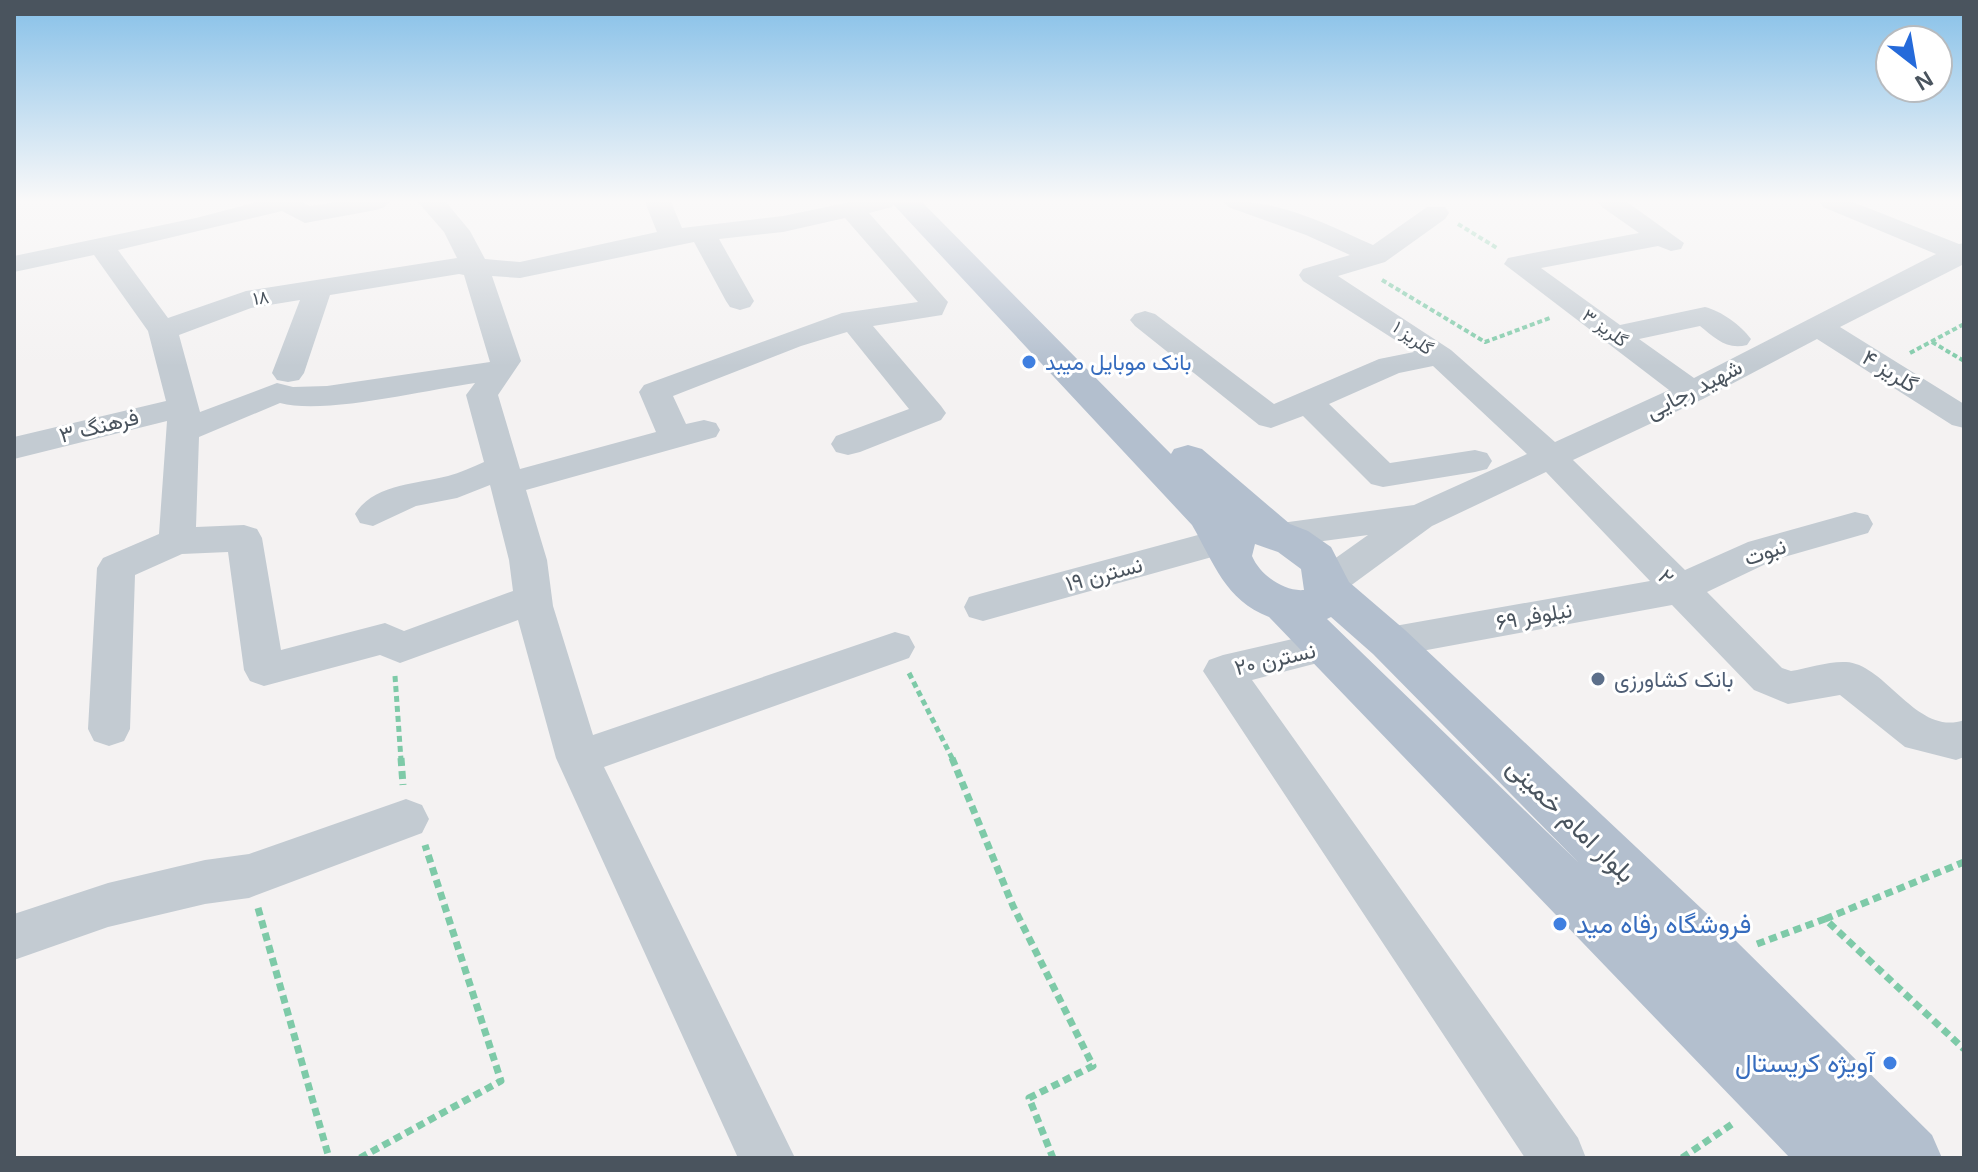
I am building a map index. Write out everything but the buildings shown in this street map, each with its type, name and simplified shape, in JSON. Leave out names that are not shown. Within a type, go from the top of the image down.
[{"type":"main road","points":[[959,257],[1207,515],[1227,547],[1237,573],[1258,592],[1314,591],[1320,562],[1299,543],[1276,533],[1251,529],[1234,537],[1227,547]]},
{"type":"main road","points":[[988,257],[1201,472],[1276,533]]},
{"type":"main road","name":"بلوار امام خمینی","points":[[1314,591],[1389,642],[1714,960],[1909,1158]]},
{"type":"main road","name":"بلوار امام خمینی","points":[[1314,591],[1327,646],[1835,1158]]},
{"type":"street","points":[[14,264],[52,257]]},
{"type":"street","points":[[109,257],[163,331],[184,420],[177,541]]},
{"type":"street","points":[[470,257],[506,361],[482,395],[528,560],[533,599],[578,758],[767,1158]]},
{"type":"street","name":"۱۸","points":[[163,331],[246,300],[459,266],[520,270],[581,257]]},
{"type":"street","points":[[716,257],[740,301]]},
{"type":"street","points":[[373,514],[406,496],[690,434],[655,392],[775,344],[852,319],[932,309],[934,302],[894,257]]},
{"type":"street","points":[[1360,257],[1368,257]]},
{"type":"street","points":[[1518,264],[1563,257]]},
{"type":"street","name":"شهید رجایی","points":[[1419,517],[1692,392],[1816,325],[1955,257]]},
{"type":"street","name":"گلریز ۱","points":[[1364,259],[1313,275],[1440,356],[1552,458]]},
{"type":"street","name":"گلریز ۳","points":[[1518,264],[1692,392]]},
{"type":"street","points":[[288,373],[318,289]]},
{"type":"street","points":[[1614,335],[1705,316],[1736,339]]},
{"type":"street","points":[[848,444],[930,413],[896,376],[852,319]]},
{"type":"street","points":[[1145,320],[1271,418],[1310,404],[1390,366],[1440,356]]},
{"type":"street","name":"گلریز ۴","points":[[1816,325],[1964,418]]},
{"type":"street","name":"فرهنگ ۳","points":[[14,448],[146,414],[184,420],[277,393],[293,397],[327,396],[502,369]]},
{"type":"street","points":[[1310,404],[1383,476],[1475,461]]},
{"type":"street","name":"۲","points":[[1552,458],[1768,679],[1788,688],[1847,678],[1920,735],[1956,742],[1964,738]]},
{"type":"street","points":[[1276,533],[1419,517]]},
{"type":"street","points":[[1314,591],[1419,517]]},
{"type":"street","name":"نبوت","points":[[1679,590],[1728,564],[1761,551],[1855,524]]},
{"type":"street","points":[[109,729],[116,568],[177,541],[244,538],[264,670],[385,638],[400,648],[533,599]]},
{"type":"street","name":"نسترن ۱۹","points":[[983,607],[1227,547]]},
{"type":"street","name":"نیلوفر ۶۹","points":[[1389,642],[1679,590]]},
{"type":"street","name":"نسترن ۲۰","points":[[1327,646],[1223,671],[1558,1158]]},
{"type":"street","points":[[578,758],[895,647]]},
{"type":"street","points":[[14,937],[108,905],[205,882],[249,876],[406,819]]},
{"type":"path","points":[[1509,257],[1518,264]]},
{"type":"path","points":[[1364,259],[1485,342],[1577,308]]},
{"type":"path","points":[[1885,367],[1964,324]]},
{"type":"path","points":[[1931,342],[1964,361]]},
{"type":"path","points":[[360,1158],[501,1081],[424,842],[406,819],[392,643]]},
{"type":"path","points":[[895,647],[945,741],[1013,906],[1093,1066],[1029,1098],[1053,1158]]},
{"type":"path","points":[[1714,960],[1964,862]]},
{"type":"path","points":[[249,876],[329,1158]]},
{"type":"path","points":[[1825,919],[1964,1049]]},
{"type":"path","points":[[1682,1158],[1775,1095]]},
{"type":"place","name":"بانک موبایل میبد","points":[[1029,362]]},
{"type":"place","name":"بانک کشاورزی","points":[[1598,679]]},
{"type":"place","name":"فروشگاه رفاه مید","points":[[1560,924]]},
{"type":"place","name":"آویژه کریستال","points":[[1890,1063]]}]
